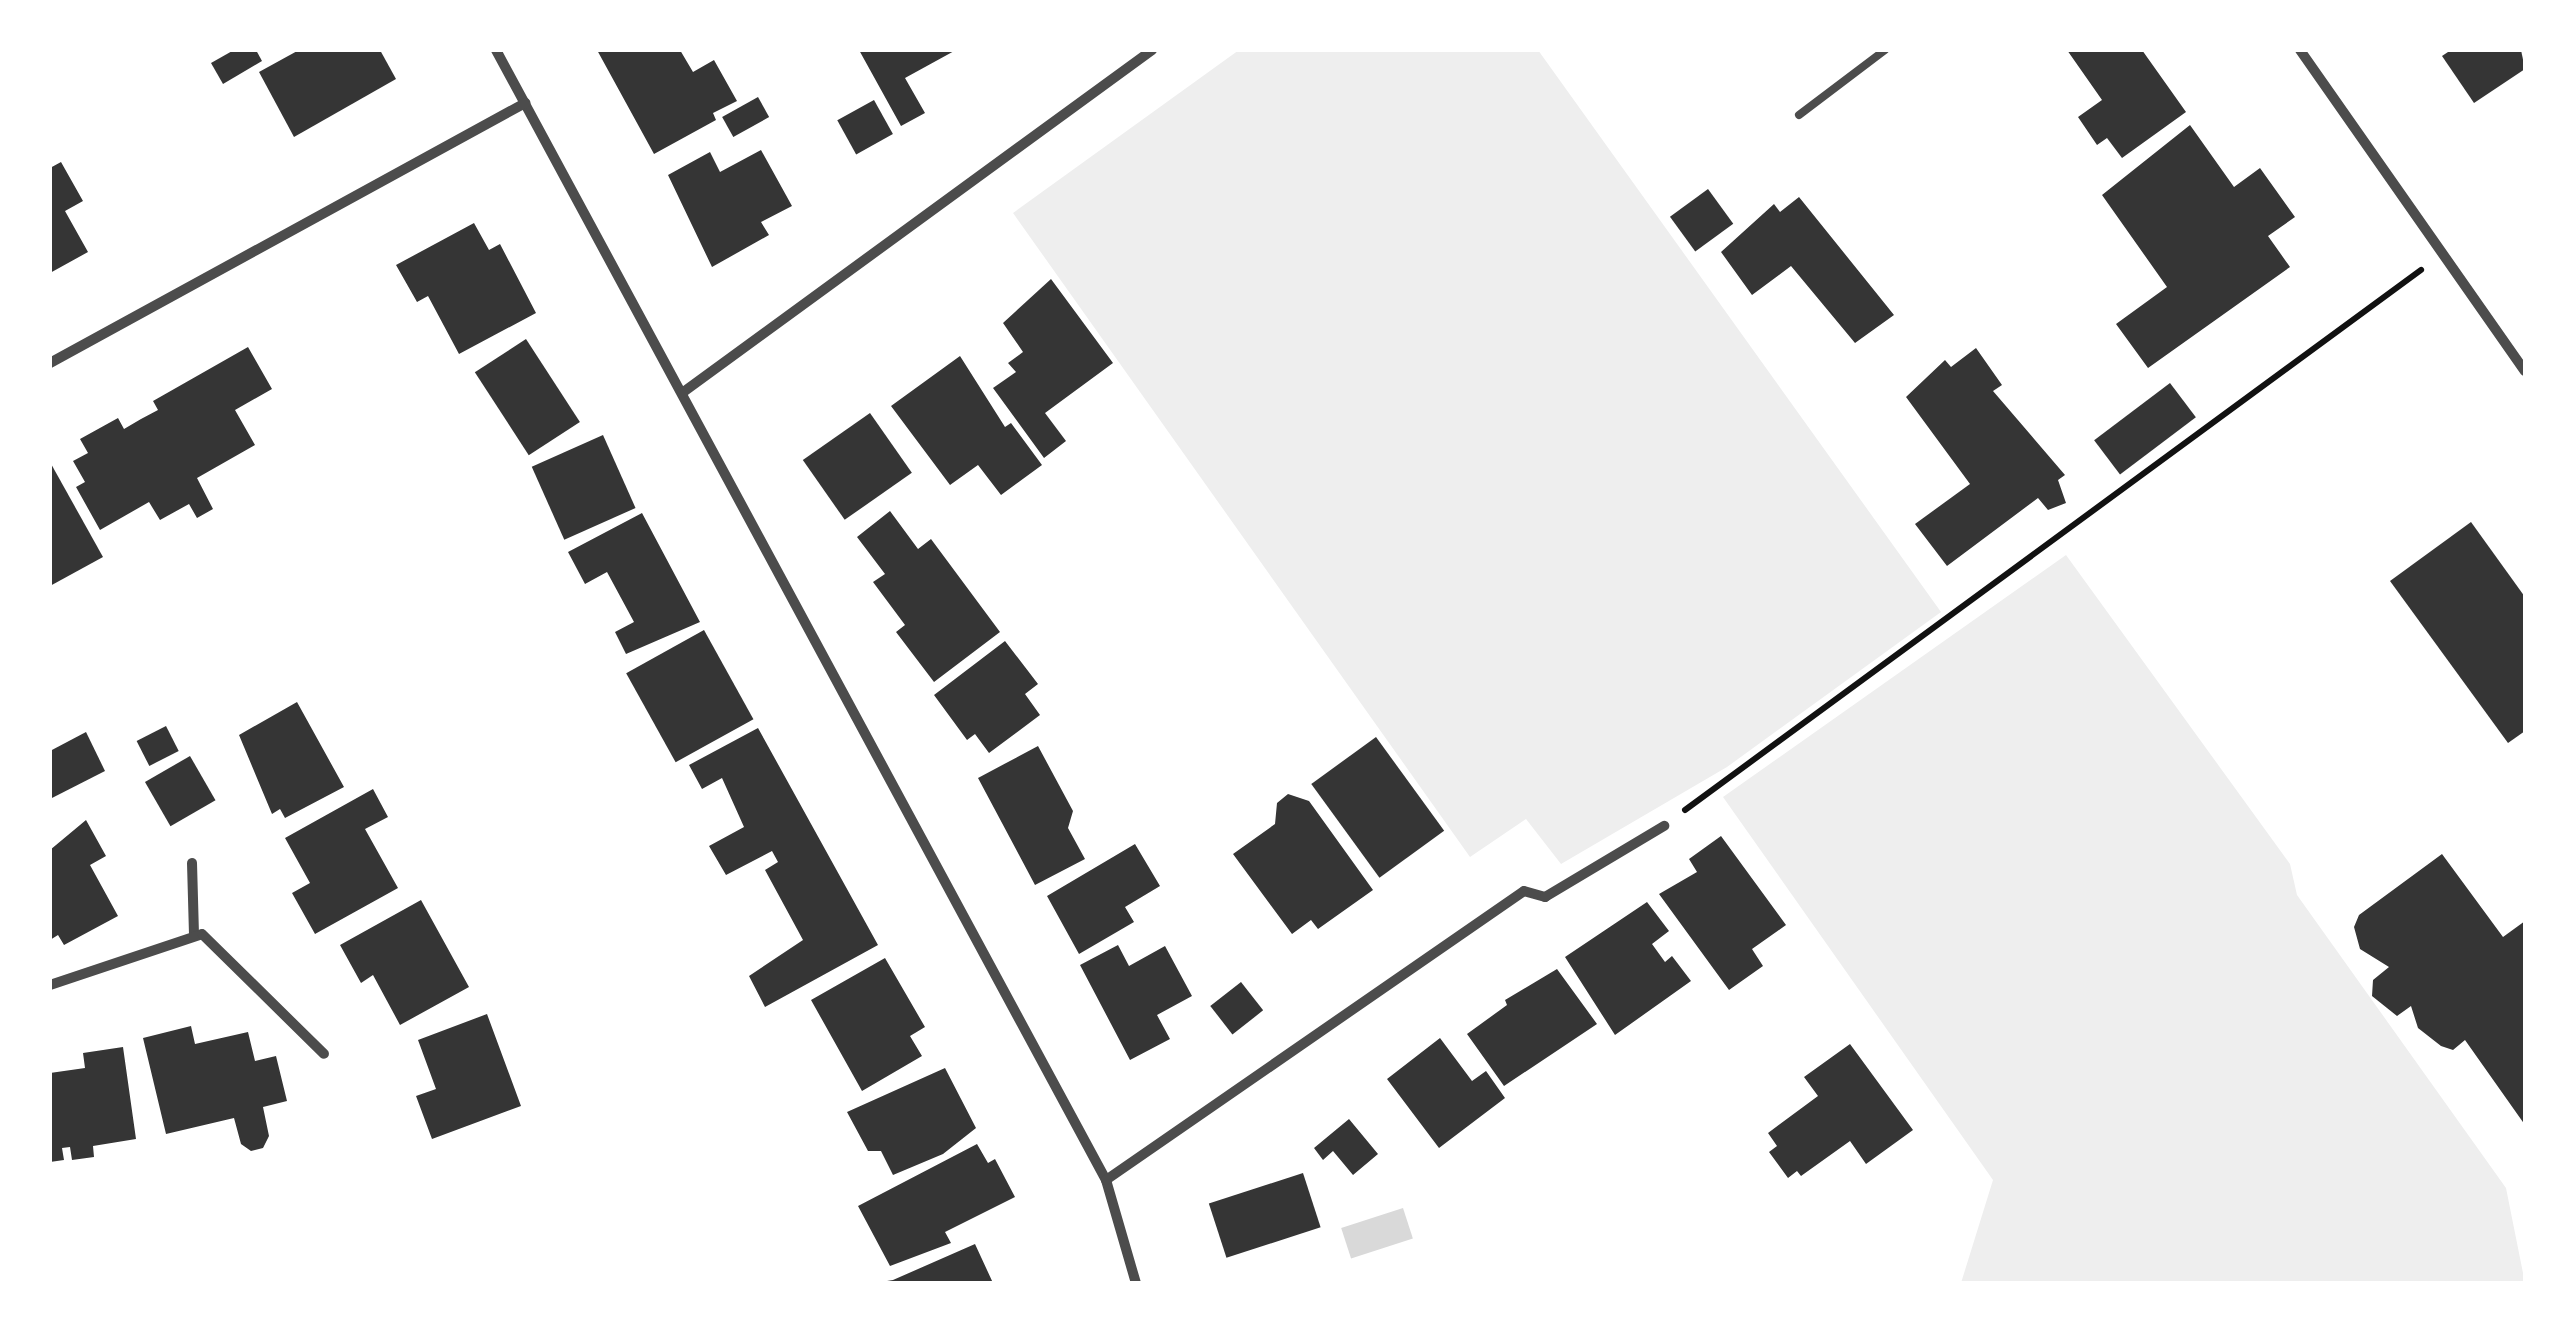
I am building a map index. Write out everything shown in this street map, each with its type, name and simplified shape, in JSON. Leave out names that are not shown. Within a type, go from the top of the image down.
[{"type":"street","points":[[496,50],[1106,1180],[1136,1283]]},
{"type":"street","points":[[682,392],[1152,50]]},
{"type":"street","points":[[2300,50],[2525,370]]},
{"type":"street","points":[[50,363],[526,103]]},
{"type":"street","points":[[1106,1180],[1524,891],[1545,897],[1664,826]]},
{"type":"street","points":[[192,862],[194,933]]},
{"type":"street","points":[[50,986],[194,933],[217,941],[324,1054]]},
{"type":"lane","points":[[1799,114],[1885,50]]},
{"type":"path","points":[[1664,826],[2442,255]]},
{"type":"shaded area","points":[[1239,50],[1538,50],[1941,612],[1727,767],[1561,864],[1526,819],[1470,857],[1013,213]]},
{"type":"shaded area","points":[[2066,555],[2290,864],[2297,895],[2506,1188],[2525,1283],[1961,1283],[1993,1180],[1723,797]]},
{"type":"shaded area","points":[[1403,1208],[1413,1238],[1351,1259],[1341,1228]]},
{"type":"building","points":[[234,50],[256,50],[262,61],[223,84],[211,63]]},
{"type":"building","points":[[299,50],[380,50],[396,79],[294,137],[259,72]]},
{"type":"building","points":[[597,50],[680,50],[693,72],[714,60],[737,101],[713,113],[716,120],[654,154]]},
{"type":"building","points":[[859,50],[956,50],[905,78],[925,113],[901,126]]},
{"type":"building","points":[[2067,50],[2142,50],[2186,112],[2122,158],[2107,138],[2097,145],[2078,117],[2102,100]]},
{"type":"building","points":[[2451,50],[2521,50],[2525,69],[2474,103],[2442,56]]},
{"type":"building","points":[[758,97],[769,117],[733,137],[722,117]]},
{"type":"building","points":[[874,100],[893,134],[856,154],[837,120]]},
{"type":"building","points":[[2190,125],[2234,187],[2260,168],[2295,217],[2268,236],[2290,267],[2148,368],[2116,324],[2167,287],[2102,195]]},
{"type":"building","points":[[761,150],[792,206],[761,222],[769,235],[712,267],[668,175],[710,152],[720,172]]},
{"type":"building","points":[[61,162],[83,201],[65,211],[88,252],[50,273],[50,168]]},
{"type":"building","points":[[1708,189],[1733,224],[1695,251],[1670,217]]},
{"type":"building","points":[[1799,197],[1894,315],[1855,343],[1791,266],[1752,295],[1721,252],[1774,204],[1780,212]]},
{"type":"building","points":[[474,223],[489,250],[500,244],[536,313],[459,354],[428,296],[417,302],[396,265]]},
{"type":"building","points":[[1051,279],[1113,363],[1045,413],[1066,441],[1044,458],[993,388],[1016,372],[1008,363],[1023,352],[1003,323]]},
{"type":"building","points":[[526,339],[580,422],[529,455],[475,372]]},
{"type":"building","points":[[248,347],[272,389],[235,410],[255,445],[197,478],[213,509],[197,518],[189,504],[160,520],[149,502],[100,530],[76,487],[85,482],[73,461],[88,453],[80,439],[118,418],[124,429],[158,410],[153,401]]},
{"type":"building","points":[[1976,348],[2002,385],[1993,391],[2065,475],[2058,480],[2066,503],[2048,510],[2038,498],[1947,566],[1915,524],[1970,484],[1906,397],[1945,360],[1951,367]]},
{"type":"building","points":[[960,356],[1005,427],[1011,423],[1042,465],[1001,495],[978,465],[950,485],[891,406]]},
{"type":"building","points":[[2170,383],[2196,417],[2120,475],[2094,440]]},
{"type":"building","points":[[870,413],[912,473],[845,520],[803,460]]},
{"type":"building","points":[[603,435],[636,508],[564,540],[532,467]]},
{"type":"building","points":[[50,462],[103,557],[50,586]]},
{"type":"building","points":[[890,511],[918,549],[931,539],[1000,632],[934,682],[896,632],[905,625],[873,582],[885,574],[857,537]]},
{"type":"building","points":[[642,513],[700,622],[626,654],[615,632],[634,622],[607,572],[585,584],[568,552]]},
{"type":"building","points":[[2471,522],[2525,597],[2525,731],[2508,743],[2390,581]]},
{"type":"building","points":[[704,630],[753,719],[676,762],[626,673]]},
{"type":"building","points":[[1005,641],[1038,684],[1025,694],[1040,715],[989,753],[975,734],[967,740],[934,695]]},
{"type":"building","points":[[297,702],[344,787],[285,818],[280,809],[272,814],[239,735]]},
{"type":"building","points":[[166,726],[179,751],[149,766],[137,741]]},
{"type":"building","points":[[758,728],[878,945],[765,1007],[749,976],[803,940],[765,870],[778,862],[772,851],[726,875],[709,846],[744,827],[722,778],[702,789],[689,765]]},
{"type":"building","points":[[86,732],[105,771],[50,799],[50,751]]},
{"type":"building","points":[[1376,737],[1444,831],[1379,878],[1311,784]]},
{"type":"building","points":[[1038,746],[1073,811],[1068,828],[1085,859],[1035,885],[978,778]]},
{"type":"building","points":[[190,756],[216,800],[170,826],[145,782]]},
{"type":"building","points":[[373,789],[388,817],[365,829],[398,888],[315,934],[292,893],[310,883],[285,838]]},
{"type":"building","points":[[1288,794],[1309,801],[1373,890],[1318,929],[1311,920],[1292,934],[1233,854],[1275,824],[1277,803]]},
{"type":"building","points":[[86,820],[106,856],[90,865],[118,916],[64,945],[58,935],[50,940],[50,850]]},
{"type":"building","points":[[1721,836],[1786,925],[1752,949],[1763,966],[1729,990],[1659,894],[1697,872],[1689,859]]},
{"type":"building","points":[[1135,844],[1160,886],[1125,907],[1134,922],[1079,954],[1047,896]]},
{"type":"building","points":[[2442,854],[2503,937],[2525,921],[2525,1125],[2465,1040],[2453,1050],[2441,1046],[2418,1028],[2411,1006],[2397,1016],[2372,996],[2373,980],[2389,967],[2360,949],[2354,927],[2359,915]]},
{"type":"building","points":[[421,900],[469,987],[400,1025],[373,975],[361,983],[340,945]]},
{"type":"building","points":[[1647,902],[1669,931],[1652,944],[1665,962],[1672,956],[1691,981],[1615,1035],[1565,957]]},
{"type":"building","points":[[1118,945],[1129,966],[1165,946],[1192,996],[1157,1015],[1170,1039],[1130,1060],[1080,965]]},
{"type":"building","points":[[885,958],[925,1027],[910,1036],[922,1056],[862,1091],[811,1000]]},
{"type":"building","points":[[1557,969],[1597,1024],[1504,1086],[1467,1034],[1507,1005],[1505,1000]]},
{"type":"building","points":[[1241,982],[1263,1010],[1232,1034],[1210,1006]]},
{"type":"building","points":[[487,1014],[521,1106],[432,1139],[416,1096],[436,1089],[418,1040]]},
{"type":"building","points":[[191,1026],[195,1044],[248,1032],[255,1061],[276,1056],[287,1101],[263,1107],[269,1136],[263,1148],[251,1151],[241,1144],[234,1118],[166,1134],[143,1038]]},
{"type":"building","points":[[1440,1038],[1472,1081],[1486,1071],[1505,1098],[1439,1148],[1387,1079]]},
{"type":"building","points":[[1850,1044],[1913,1130],[1866,1164],[1850,1141],[1801,1176],[1797,1171],[1788,1178],[1769,1152],[1777,1146],[1768,1133],[1818,1096],[1804,1077]]},
{"type":"building","points":[[123,1047],[136,1139],[93,1146],[94,1157],[72,1160],[70,1147],[62,1148],[64,1160],[50,1162],[50,1073],[85,1068],[83,1053]]},
{"type":"building","points":[[945,1068],[976,1128],[943,1154],[893,1175],[881,1151],[868,1151],[847,1112]]},
{"type":"building","points":[[1349,1119],[1378,1154],[1353,1175],[1333,1151],[1323,1160],[1314,1148]]},
{"type":"building","points":[[977,1144],[988,1163],[995,1159],[1015,1197],[945,1232],[951,1243],[890,1266],[858,1206]]},
{"type":"building","points":[[1303,1173],[1321,1227],[1226,1258],[1209,1204]]},
{"type":"building","points":[[975,1244],[993,1283],[875,1283],[893,1280]]}]
